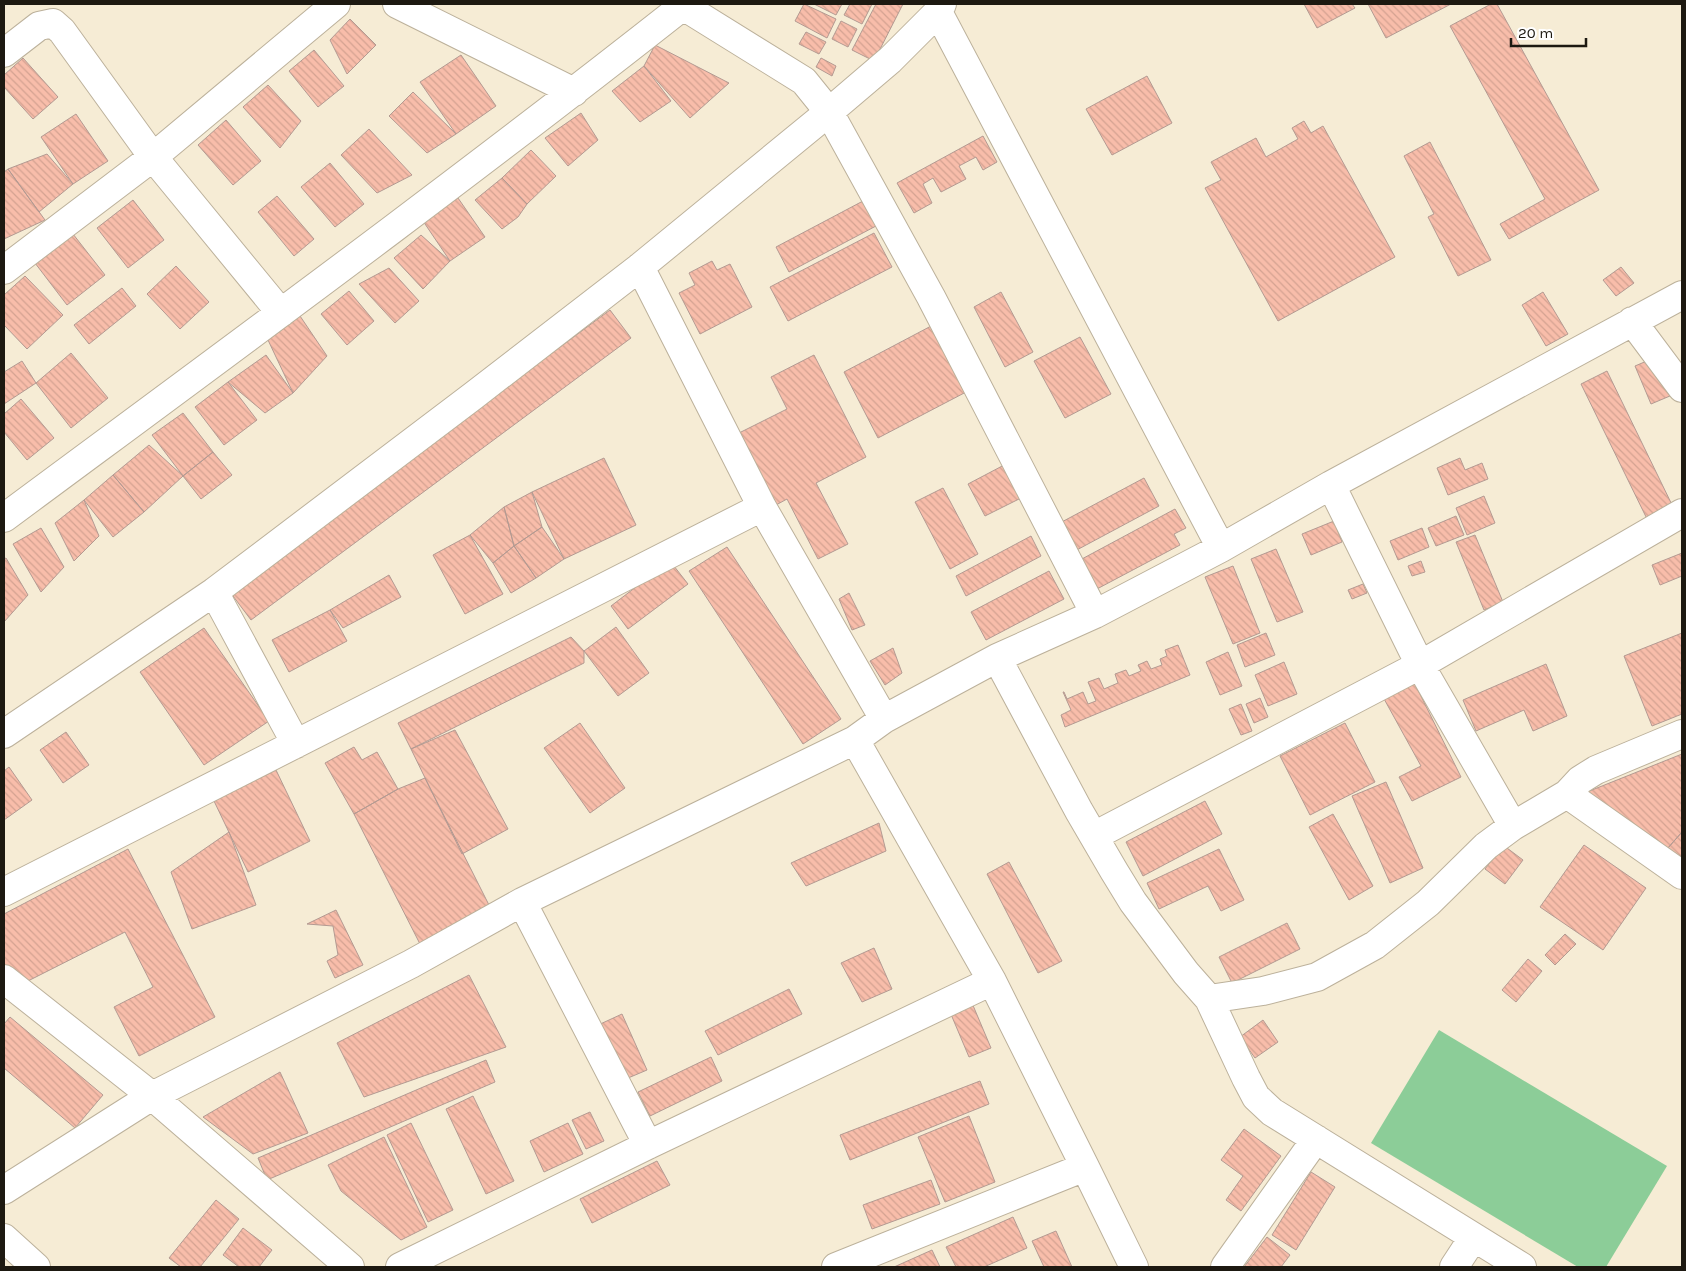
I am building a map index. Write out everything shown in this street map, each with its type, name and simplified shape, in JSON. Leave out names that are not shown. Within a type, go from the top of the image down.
[{"type":"street","points":[[4,270],[153,157],[336,4]]},
{"type":"street","points":[[397,4],[574,92]]},
{"type":"street","points":[[4,518],[281,313],[574,92],[682,5],[804,81],[829,112],[931,296],[1095,614]]},
{"type":"street","points":[[4,734],[214,592],[640,267],[890,60],[940,8],[1221,548]]},
{"type":"street","points":[[4,53],[39,26],[53,23],[62,31],[153,157],[281,313]]},
{"type":"street","points":[[640,267],[762,507],[884,719]]},
{"type":"street","points":[[4,1190],[152,1096],[411,964],[522,902],[855,740],[884,719],[997,658],[1095,614],[1221,548],[1330,485],[1682,294]]},
{"type":"street","points":[[1632,321],[1682,388]]},
{"type":"street","points":[[1330,485],[1420,665],[1513,826]]},
{"type":"street","points":[[4,892],[762,507]]},
{"type":"street","points":[[1094,836],[1420,665],[1682,514]]},
{"type":"street","points":[[214,592],[296,744]]},
{"type":"street","points":[[997,658],[1079,811],[1133,902],[1186,973],[1209,999],[1256,1097],[1272,1112],[1522,1267]]},
{"type":"street","points":[[1209,999],[1263,991],[1317,977],[1375,945],[1428,903],[1486,846],[1513,826],[1566,794],[1580,780],[1596,770],[1682,734]]},
{"type":"street","points":[[855,740],[992,981],[1134,1267]]},
{"type":"street","points":[[1566,794],[1682,875]]},
{"type":"street","points":[[522,902],[648,1145]]},
{"type":"street","points":[[4,979],[152,1096],[350,1267]]},
{"type":"street","points":[[400,1267],[648,1145],[992,981]]},
{"type":"street","points":[[1225,1267],[1316,1139]]},
{"type":"street","points":[[836,1267],[1085,1167]]},
{"type":"street","points":[[4,1238],[36,1267]]},
{"type":"street","points":[[1454,1267],[1473,1238]]},
{"type":"green space","points":[[1439,1030],[1667,1166],[1606,1267],[1578,1267],[1371,1143]]},
{"type":"building","points":[[804,4],[836,19],[827,38],[795,21]]},
{"type":"building","points":[[814,4],[842,4],[836,15]]},
{"type":"building","points":[[850,4],[872,4],[862,24],[844,15]]},
{"type":"building","points":[[876,4],[903,4],[874,61],[852,50]]},
{"type":"building","points":[[1304,4],[1352,4],[1355,8],[1317,28]]},
{"type":"building","points":[[1368,4],[1451,4],[1386,38]]},
{"type":"building","points":[[1491,4],[1497,4],[1599,190],[1509,239],[1500,224],[1545,199],[1450,26]]},
{"type":"building","points":[[350,19],[376,45],[347,74],[330,40]]},
{"type":"building","points":[[841,21],[857,29],[848,47],[832,39]]},
{"type":"building","points":[[806,32],[826,42],[819,54],[799,44]]},
{"type":"building","points":[[655,45],[729,83],[690,118],[644,66]]},
{"type":"building","points":[[314,50],[344,86],[318,107],[289,71]]},
{"type":"building","points":[[461,55],[496,106],[456,134],[420,82]]},
{"type":"building","points":[[23,58],[58,97],[33,119],[4,87],[4,75]]},
{"type":"building","points":[[821,58],[836,66],[832,76],[816,67]]},
{"type":"building","points":[[644,66],[671,101],[640,122],[612,91]]},
{"type":"building","points":[[1147,76],[1172,123],[1112,155],[1086,109]]},
{"type":"building","points":[[268,85],[301,121],[280,148],[243,107]]},
{"type":"building","points":[[413,92],[456,134],[427,153],[389,116]]},
{"type":"building","points":[[581,113],[598,140],[568,166],[545,138]]},
{"type":"building","points":[[76,114],[108,161],[73,184],[41,137]]},
{"type":"building","points":[[226,120],[261,161],[233,185],[198,145]]},
{"type":"building","points":[[1304,121],[1311,133],[1323,126],[1395,257],[1278,321],[1205,188],[1221,180],[1211,162],[1256,138],[1266,157],[1298,139],[1292,128]]},
{"type":"building","points":[[369,129],[412,175],[377,193],[341,155]]},
{"type":"building","points":[[983,136],[997,162],[983,170],[976,157],[959,166],[966,179],[941,192],[933,178],[923,184],[932,203],[914,213],[897,183]]},
{"type":"building","points":[[1430,142],[1491,260],[1458,276],[1428,217],[1434,214],[1404,156]]},
{"type":"building","points":[[531,150],[556,176],[527,204],[502,178]]},
{"type":"building","points":[[47,154],[73,184],[39,212],[8,169]]},
{"type":"building","points":[[330,163],[364,204],[335,227],[301,187]]},
{"type":"building","points":[[8,169],[45,220],[4,239],[4,172]]},
{"type":"building","points":[[502,178],[527,204],[518,217],[502,229],[475,200]]},
{"type":"building","points":[[277,196],[314,239],[294,256],[258,212]]},
{"type":"building","points":[[458,198],[485,237],[450,261],[423,221]]},
{"type":"building","points":[[133,200],[164,240],[128,268],[97,228]]},
{"type":"building","points":[[863,201],[876,226],[789,272],[776,247]]},
{"type":"building","points":[[874,233],[892,267],[788,321],[770,287]]},
{"type":"building","points":[[73,234],[105,275],[67,305],[35,263]]},
{"type":"building","points":[[421,235],[450,261],[423,289],[394,258]]},
{"type":"building","points":[[712,261],[717,270],[730,264],[752,307],[700,334],[679,293],[695,285],[689,273]]},
{"type":"building","points":[[176,266],[209,302],[180,329],[147,294]]},
{"type":"building","points":[[1621,267],[1634,283],[1616,296],[1603,280]]},
{"type":"building","points":[[389,268],[419,301],[395,323],[359,284]]},
{"type":"building","points":[[25,276],[63,315],[27,349],[4,325],[4,295]]},
{"type":"building","points":[[122,288],[136,306],[89,344],[74,325]]},
{"type":"building","points":[[349,291],[374,321],[347,345],[321,314]]},
{"type":"building","points":[[1001,292],[1033,352],[1005,367],[974,307]]},
{"type":"building","points":[[1543,292],[1568,334],[1546,346],[1522,305]]},
{"type":"building","points":[[610,310],[631,338],[251,620],[230,592]]},
{"type":"building","points":[[300,316],[327,356],[293,393],[268,340]]},
{"type":"building","points":[[933,325],[968,391],[878,438],[844,372]]},
{"type":"building","points":[[1080,337],[1111,394],[1065,418],[1034,361]]},
{"type":"building","points":[[71,353],[108,398],[71,428],[36,383]]},
{"type":"building","points":[[266,355],[293,393],[265,413],[228,382]]},
{"type":"building","points":[[814,355],[866,457],[816,483],[848,544],[818,559],[787,499],[776,505],[739,433],[787,409],[771,377]]},
{"type":"building","points":[[1661,355],[1677,393],[1651,404],[1635,366]]},
{"type":"building","points":[[22,361],[36,383],[4,404],[4,372]]},
{"type":"building","points":[[1607,371],[1675,511],[1649,523],[1581,384]]},
{"type":"building","points":[[228,382],[257,420],[224,445],[195,407]]},
{"type":"building","points":[[21,399],[54,438],[27,460],[4,432],[4,414]]},
{"type":"building","points":[[183,413],[213,452],[183,476],[152,435]]},
{"type":"building","points":[[149,445],[183,476],[144,512],[113,475]]},
{"type":"building","points":[[213,452],[232,475],[201,499],[183,476]]},
{"type":"building","points":[[604,458],[636,525],[564,559],[532,492]]},
{"type":"building","points":[[1460,458],[1465,470],[1482,463],[1488,479],[1448,495],[1437,468]]},
{"type":"building","points":[[1006,464],[1023,497],[985,516],[968,484]]},
{"type":"building","points":[[113,475],[144,512],[113,537],[84,500]]},
{"type":"building","points":[[1144,478],[1159,506],[1073,552],[1058,524]]},
{"type":"building","points":[[943,488],[978,554],[950,569],[915,502]]},
{"type":"building","points":[[532,492],[542,527],[514,546],[504,507]]},
{"type":"building","points":[[1484,496],[1495,523],[1467,535],[1456,508]]},
{"type":"building","points":[[84,500],[99,536],[74,561],[55,523]]},
{"type":"building","points":[[504,507],[514,546],[493,563],[470,535]]},
{"type":"building","points":[[1175,509],[1186,528],[1174,534],[1180,545],[1095,590],[1080,560]]},
{"type":"building","points":[[1456,516],[1464,535],[1436,546],[1428,528]]},
{"type":"building","points":[[1334,521],[1342,542],[1311,555],[1302,534]]},
{"type":"building","points":[[542,527],[564,559],[536,578],[514,546]]},
{"type":"building","points":[[41,528],[64,567],[41,592],[13,544]]},
{"type":"building","points":[[1422,528],[1429,547],[1398,560],[1390,541]]},
{"type":"building","points":[[470,535],[503,594],[465,614],[433,555]]},
{"type":"building","points":[[1475,535],[1503,602],[1484,610],[1456,542]]},
{"type":"building","points":[[1031,536],[1041,556],[966,596],[956,576]]},
{"type":"building","points":[[514,546],[536,578],[511,593],[493,563]]},
{"type":"building","points":[[727,547],[841,719],[803,744],[689,571]]},
{"type":"building","points":[[1276,549],[1303,612],[1277,622],[1251,559]]},
{"type":"building","points":[[1682,553],[1682,576],[1660,585],[1652,565]]},
{"type":"building","points":[[6,558],[28,595],[4,622],[4,559]]},
{"type":"building","points":[[670,561],[688,584],[628,629],[611,606]]},
{"type":"building","points":[[1421,561],[1425,572],[1412,576],[1408,566]]},
{"type":"building","points":[[1233,566],[1260,633],[1233,644],[1205,577]]},
{"type":"building","points":[[1049,571],[1064,599],[986,640],[971,612]]},
{"type":"building","points":[[389,575],[401,597],[343,628],[330,610]]},
{"type":"building","points":[[1363,584],[1367,593],[1352,599],[1348,590]]},
{"type":"building","points":[[849,593],[865,625],[852,630],[839,599]]},
{"type":"building","points":[[330,610],[347,641],[289,672],[272,640]]},
{"type":"building","points":[[616,627],[649,673],[618,696],[584,651]]},
{"type":"building","points":[[204,628],[269,721],[204,765],[140,672]]},
{"type":"building","points":[[1266,633],[1275,655],[1245,667],[1237,645]]},
{"type":"building","points":[[1682,633],[1682,714],[1652,726],[1624,656]]},
{"type":"building","points":[[571,637],[584,651],[584,663],[411,749],[398,723]]},
{"type":"building","points":[[1178,645],[1190,675],[1065,727],[1061,715],[1071,710],[1063,692],[1067,699],[1083,692],[1088,704],[1096,701],[1088,682],[1099,678],[1104,689],[1118,683],[1115,674],[1126,670],[1129,676],[1141,671],[1138,665],[1147,661],[1151,669],[1162,665],[1160,659],[1167,656],[1165,650]]},
{"type":"building","points":[[893,648],[902,673],[885,685],[870,661]]},
{"type":"building","points":[[1228,652],[1242,686],[1220,695],[1206,662]]},
{"type":"building","points":[[1284,662],[1297,694],[1268,706],[1255,675]]},
{"type":"building","points":[[1546,664],[1567,716],[1533,731],[1524,710],[1476,731],[1463,700]]},
{"type":"building","points":[[1414,682],[1461,777],[1412,801],[1399,777],[1421,766],[1383,697]]},
{"type":"building","points":[[1260,698],[1268,717],[1254,723],[1246,704]]},
{"type":"building","points":[[1241,704],[1252,731],[1241,735],[1229,709]]},
{"type":"building","points":[[580,723],[625,788],[590,813],[544,748]]},
{"type":"building","points":[[1345,723],[1375,782],[1310,815],[1280,756]]},
{"type":"building","points":[[455,730],[508,829],[462,854],[411,749]]},
{"type":"building","points":[[66,732],[89,765],[63,783],[40,750]]},
{"type":"building","points":[[354,747],[362,760],[377,752],[398,789],[354,814],[325,763]]},
{"type":"building","points":[[1682,754],[1682,832],[1660,857],[1582,794]]},
{"type":"building","points":[[9,767],[32,800],[4,820],[4,771]]},
{"type":"building","points":[[276,770],[310,841],[248,872],[214,801]]},
{"type":"building","points":[[425,778],[491,909],[420,944],[354,814],[398,789]]},
{"type":"building","points":[[1386,782],[1423,868],[1390,883],[1352,796]]},
{"type":"building","points":[[1205,801],[1222,834],[1143,876],[1126,842]]},
{"type":"building","points":[[1333,814],[1373,886],[1349,900],[1309,827]]},
{"type":"building","points":[[879,823],[886,851],[806,886],[791,863]]},
{"type":"building","points":[[229,832],[256,905],[192,929],[171,872]]},
{"type":"building","points":[[1682,832],[1682,873],[1660,857]]},
{"type":"building","points":[[1503,845],[1523,860],[1505,884],[1485,869]]},
{"type":"building","points":[[1584,845],[1646,888],[1603,950],[1540,907]]},
{"type":"building","points":[[128,849],[215,1017],[139,1056],[114,1007],[153,987],[125,932],[18,986],[4,969],[4,914]]},
{"type":"building","points":[[1219,849],[1244,900],[1221,911],[1208,886],[1159,909],[1147,883]]},
{"type":"building","points":[[1009,862],[1062,961],[1038,973],[987,874]]},
{"type":"building","points":[[336,910],[363,965],[335,978],[327,961],[338,955],[333,926],[307,924]]},
{"type":"building","points":[[1287,923],[1300,949],[1232,983],[1219,957]]},
{"type":"building","points":[[1565,934],[1576,944],[1555,965],[1545,955]]},
{"type":"building","points":[[874,948],[892,989],[862,1002],[841,963]]},
{"type":"building","points":[[1528,959],[1542,971],[1516,1002],[1502,990]]},
{"type":"building","points":[[469,975],[506,1047],[364,1097],[337,1043]]},
{"type":"building","points":[[789,989],[802,1014],[718,1055],[705,1031]]},
{"type":"building","points":[[972,1003],[991,1048],[969,1057],[950,1012]]},
{"type":"building","points":[[622,1014],[647,1070],[621,1081],[596,1026]]},
{"type":"building","points":[[10,1017],[103,1095],[75,1128],[4,1068],[4,1024]]},
{"type":"building","points":[[1263,1020],[1278,1042],[1255,1058],[1240,1037]]},
{"type":"building","points":[[711,1057],[722,1081],[650,1116],[638,1092]]},
{"type":"building","points":[[486,1060],[495,1082],[267,1180],[258,1158]]},
{"type":"building","points":[[280,1072],[308,1133],[253,1154],[203,1117]]},
{"type":"building","points":[[980,1081],[989,1104],[850,1160],[840,1135]]},
{"type":"building","points":[[473,1096],[514,1181],[486,1194],[446,1109]]},
{"type":"building","points":[[590,1112],[604,1141],[586,1149],[572,1120]]},
{"type":"building","points":[[969,1116],[995,1182],[945,1202],[918,1137]]},
{"type":"building","points":[[411,1123],[453,1210],[428,1222],[387,1135]]},
{"type":"building","points":[[568,1123],[583,1154],[544,1172],[530,1141]]},
{"type":"building","points":[[1244,1129],[1281,1156],[1241,1211],[1226,1200],[1243,1176],[1221,1160]]},
{"type":"building","points":[[384,1137],[427,1227],[401,1240],[341,1191],[328,1165]]},
{"type":"building","points":[[657,1161],[670,1185],[592,1223],[580,1199]]},
{"type":"building","points":[[1311,1172],[1335,1187],[1296,1250],[1272,1235]]},
{"type":"building","points":[[931,1180],[940,1204],[872,1229],[863,1205]]},
{"type":"building","points":[[216,1200],[239,1219],[200,1267],[181,1267],[169,1258]]},
{"type":"building","points":[[1013,1217],[1027,1248],[984,1267],[956,1267],[946,1247]]},
{"type":"building","points":[[243,1228],[272,1250],[259,1267],[239,1267],[223,1255]]},
{"type":"building","points":[[1056,1231],[1072,1267],[1044,1267],[1032,1241]]},
{"type":"building","points":[[1267,1237],[1290,1255],[1281,1267],[1244,1267]]},
{"type":"building","points":[[932,1250],[940,1267],[894,1267]]}]
